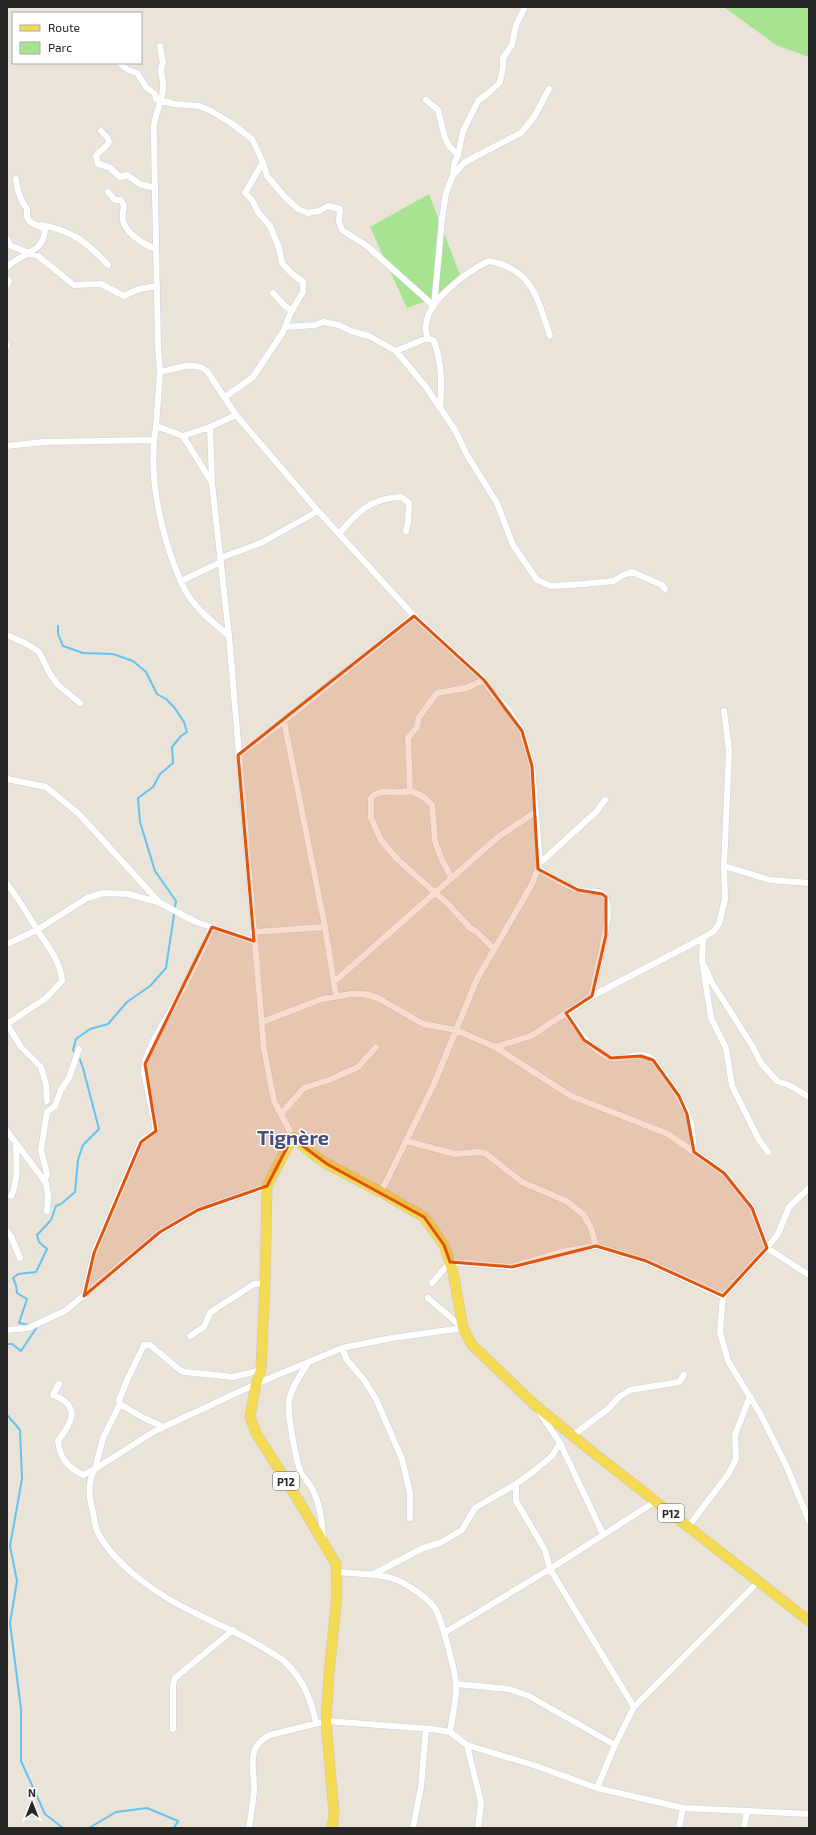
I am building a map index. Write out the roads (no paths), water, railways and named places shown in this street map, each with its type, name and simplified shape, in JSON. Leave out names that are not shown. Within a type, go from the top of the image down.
[{"type":"main road","name":"P12","points":[[332,1828],[334,1814],[326,1721],[337,1595],[336,1564],[256,1433],[250,1417],[256,1384],[261,1370],[267,1186],[293,1137],[310,1152],[328,1164],[381,1192],[424,1218],[444,1245],[455,1277],[463,1328],[472,1345],[535,1405],[572,1436],[809,1621]]},
{"type":"street","points":[[434,306],[442,219],[446,193],[453,175],[454,164],[464,132],[478,101],[500,82],[503,67],[502,58],[512,45],[516,25],[525,7]]},
{"type":"street","points":[[160,46],[163,63],[161,66],[161,72],[164,79],[161,102],[154,121],[160,372],[156,426],[153,440],[156,500],[167,547],[188,595],[207,617],[229,636]]},
{"type":"street","points":[[121,64],[128,70],[137,73],[146,87],[155,94],[156,99],[161,102],[199,106],[211,111],[252,139],[263,162],[267,176],[285,197],[298,209],[308,213],[319,211],[328,206],[340,209],[339,222],[342,230],[367,246],[434,306]]},
{"type":"street","points":[[453,175],[465,162],[520,133],[534,117],[549,89]]},
{"type":"street","points":[[426,100],[438,110],[445,138],[449,146],[458,155]]},
{"type":"street","points":[[101,131],[107,137],[109,142],[106,147],[99,151],[96,156],[98,164],[109,168],[120,177],[127,175],[140,184],[155,188]]},
{"type":"street","points":[[225,397],[253,377],[283,332],[292,311],[303,292],[303,282],[291,273],[282,263],[279,248],[270,226],[258,212],[252,200],[245,193],[263,162]]},
{"type":"street","points":[[16,180],[16,188],[21,202],[27,209],[27,217],[30,222],[58,228],[78,238],[89,245],[108,265]]},
{"type":"street","points":[[108,192],[115,200],[121,200],[124,206],[122,213],[124,224],[130,232],[148,247],[156,249]]},
{"type":"street","points":[[7,267],[19,258],[35,250],[45,236],[45,229],[39,225]]},
{"type":"street","points":[[7,240],[11,246],[38,256],[74,285],[101,284],[124,296],[139,289],[157,286]]},
{"type":"street","points":[[427,338],[426,324],[434,306],[446,292],[478,267],[489,261],[503,264],[520,274],[534,290],[550,336]]},
{"type":"street","points":[[7,279],[7,285]]},
{"type":"street","points":[[273,293],[292,311]]},
{"type":"street","points":[[285,327],[315,325],[323,322],[339,325],[351,331],[369,336],[396,351],[426,387],[455,430],[467,455],[497,503],[513,545],[537,580],[551,586],[584,584],[614,581],[623,575],[632,572],[662,585],[665,589]]},
{"type":"street","points":[[396,351],[427,338],[434,341],[440,357],[442,380],[440,408]]},
{"type":"street","points":[[160,372],[190,365],[203,367],[211,375],[236,415],[318,511],[414,616],[484,680],[493,694],[507,708],[522,731],[532,766],[534,813],[539,866]]},
{"type":"street","points":[[183,436],[210,427],[236,415]]},
{"type":"street","points":[[156,426],[183,436],[212,483]]},
{"type":"street","points":[[210,427],[212,483],[229,636],[264,1049],[274,1101],[293,1137]]},
{"type":"street","points":[[7,446],[44,442],[153,440]]},
{"type":"street","points":[[339,534],[366,506],[393,497],[401,497],[409,503],[406,531]]},
{"type":"street","points":[[181,581],[221,560],[261,543],[318,511]]},
{"type":"street","points":[[238,755],[284,721],[414,616]]},
{"type":"street","points":[[7,635],[25,643],[39,652],[50,674],[58,685],[80,703]]},
{"type":"street","points":[[410,790],[408,738],[417,726],[419,717],[437,693],[466,688],[484,680]]},
{"type":"street","points":[[495,1047],[531,1036],[592,996],[703,938],[714,931],[719,924],[725,899],[724,866],[728,750],[724,711]]},
{"type":"street","points":[[284,721],[325,927],[336,996]]},
{"type":"street","points":[[7,779],[46,787],[73,809],[160,903]]},
{"type":"street","points":[[451,877],[441,858],[435,841],[432,805],[425,798],[410,790],[406,792],[379,792],[373,795],[370,804],[371,818],[377,835],[398,860],[494,949]]},
{"type":"street","points":[[381,1192],[434,1084],[477,979],[532,884],[539,866],[597,811],[606,800]]},
{"type":"street","points":[[334,982],[498,837],[534,813]]},
{"type":"street","points":[[539,866],[578,890],[602,894],[606,898],[606,935],[593,986],[592,996]]},
{"type":"street","points":[[724,866],[770,880],[809,883]]},
{"type":"street","points":[[7,884],[20,900],[57,961],[61,972],[62,981],[46,998],[7,1024],[21,1047],[41,1067],[46,1084],[47,1101]]},
{"type":"street","points":[[7,944],[37,930],[87,898],[104,893],[128,894],[160,903],[196,922],[254,941]]},
{"type":"street","points":[[84,1296],[94,1253],[140,1142],[156,1129],[144,1073],[144,1064],[155,1039],[202,953],[212,927]]},
{"type":"street","points":[[253,932],[325,927]]},
{"type":"street","points":[[703,938],[702,960],[711,1018],[726,1048],[732,1086],[759,1140],[768,1152]]},
{"type":"street","points":[[702,960],[711,981],[753,1047],[761,1063],[777,1081],[791,1086],[809,1097]]},
{"type":"street","points":[[262,1022],[322,999],[351,994],[364,994],[378,998],[423,1024],[456,1030],[495,1047],[571,1096],[668,1134],[724,1173],[752,1208],[767,1248],[809,1275]]},
{"type":"street","points":[[566,1013],[584,1040],[611,1058],[641,1056],[651,1057],[679,1096],[691,1125],[694,1152]]},
{"type":"street","points":[[281,1114],[304,1088],[329,1080],[358,1067],[376,1047]]},
{"type":"street","points":[[44,1181],[47,1174],[41,1150],[47,1112],[55,1106],[61,1090],[69,1078],[79,1049]]},
{"type":"street","points":[[7,1131],[44,1181],[48,1197],[47,1211]]},
{"type":"street","points":[[406,1141],[455,1154],[478,1152],[485,1153],[522,1182],[566,1201],[583,1214],[591,1228],[596,1246]]},
{"type":"street","points":[[11,1196],[14,1192],[16,1143]]},
{"type":"street","points":[[7,1330],[28,1328],[65,1312],[160,1232],[198,1210],[267,1186]]},
{"type":"street","points":[[809,1188],[789,1207],[778,1234],[767,1248],[723,1296],[720,1332],[728,1361],[761,1415],[786,1465],[809,1521]]},
{"type":"street","points":[[7,1231],[11,1236],[20,1258]]},
{"type":"street","points":[[432,1283],[450,1262],[512,1267],[566,1251],[596,1246],[646,1261],[723,1296]]},
{"type":"street","points":[[190,1336],[204,1327],[210,1313],[216,1308],[254,1284],[265,1283]]},
{"type":"street","points":[[428,1298],[463,1328]]},
{"type":"street","points":[[59,1384],[53,1395],[64,1399],[71,1407],[72,1416],[69,1426],[58,1440],[59,1451],[71,1469],[83,1475],[163,1427],[256,1384],[342,1348],[392,1338],[463,1328]]},
{"type":"street","points":[[261,1370],[233,1377],[186,1372],[180,1370],[150,1345],[147,1344],[141,1348],[119,1400],[120,1404],[103,1438],[92,1475],[90,1500],[97,1532],[116,1558],[139,1578],[175,1603],[233,1630],[285,1661],[309,1695],[316,1723]]},
{"type":"street","points":[[342,1348],[347,1360],[364,1380],[376,1399],[402,1459],[410,1493],[410,1518]]},
{"type":"street","points":[[308,1363],[297,1382],[289,1401],[291,1427],[301,1474],[310,1485],[322,1519],[323,1542]]},
{"type":"street","points":[[572,1436],[608,1409],[624,1393],[630,1390],[679,1382],[684,1376]]},
{"type":"street","points":[[688,1527],[730,1473],[736,1459],[735,1435],[750,1396]]},
{"type":"street","points":[[120,1404],[163,1427]]},
{"type":"street","points":[[535,1405],[560,1443],[603,1534]]},
{"type":"street","points":[[372,1576],[423,1548],[452,1537],[462,1530],[475,1508],[516,1484],[552,1456],[560,1443]]},
{"type":"street","points":[[516,1484],[516,1501],[545,1550],[550,1569],[634,1707]]},
{"type":"street","points":[[444,1634],[550,1569],[656,1501]]},
{"type":"street","points":[[336,1572],[396,1580],[411,1588],[430,1603],[436,1610],[444,1634],[456,1684],[450,1732]]},
{"type":"street","points":[[597,1788],[615,1745],[634,1707],[758,1582]]},
{"type":"street","points":[[173,1729],[173,1684],[175,1678],[233,1630]]},
{"type":"street","points":[[456,1684],[517,1690],[615,1745]]},
{"type":"street","points":[[249,1828],[254,1789],[252,1759],[256,1746],[262,1739],[270,1735],[326,1721],[426,1728],[450,1732],[467,1745],[536,1766],[597,1788],[683,1808],[809,1814]]},
{"type":"street","points":[[413,1828],[421,1787],[426,1728]]},
{"type":"street","points":[[467,1745],[481,1802],[478,1828]]},
{"type":"street","points":[[679,1828],[683,1808]]},
{"type":"street","points":[[744,1828],[747,1811]]},
{"type":"waterway","points":[[58,626],[58,634],[63,646],[83,653],[113,654],[133,661],[146,672],[157,694],[166,699],[174,707],[184,722],[187,732],[181,736],[172,747],[173,763],[160,774],[153,787],[138,798],[140,822],[155,871],[176,901],[166,968],[150,986],[127,1002],[108,1024],[90,1029],[76,1039],[73,1050],[76,1054]]},
{"type":"waterway","points":[[29,1325],[19,1323],[27,1299],[17,1293],[13,1278],[18,1274],[36,1272],[47,1249],[39,1242],[37,1235],[51,1220],[56,1206],[61,1204],[75,1192],[78,1160],[83,1145],[99,1129],[79,1057]]},
{"type":"waterway","points":[[7,1344],[12,1344],[21,1351],[37,1327]]},
{"type":"waterway","points":[[7,1415],[20,1430],[22,1479],[10,1546],[17,1581],[10,1623],[21,1709],[21,1761],[45,1814],[63,1828]]},
{"type":"waterway","points":[[89,1828],[116,1812],[147,1808],[178,1821],[174,1828]]},
{"type":"district","name":"Tignère","points":[[293,1137]]}]
